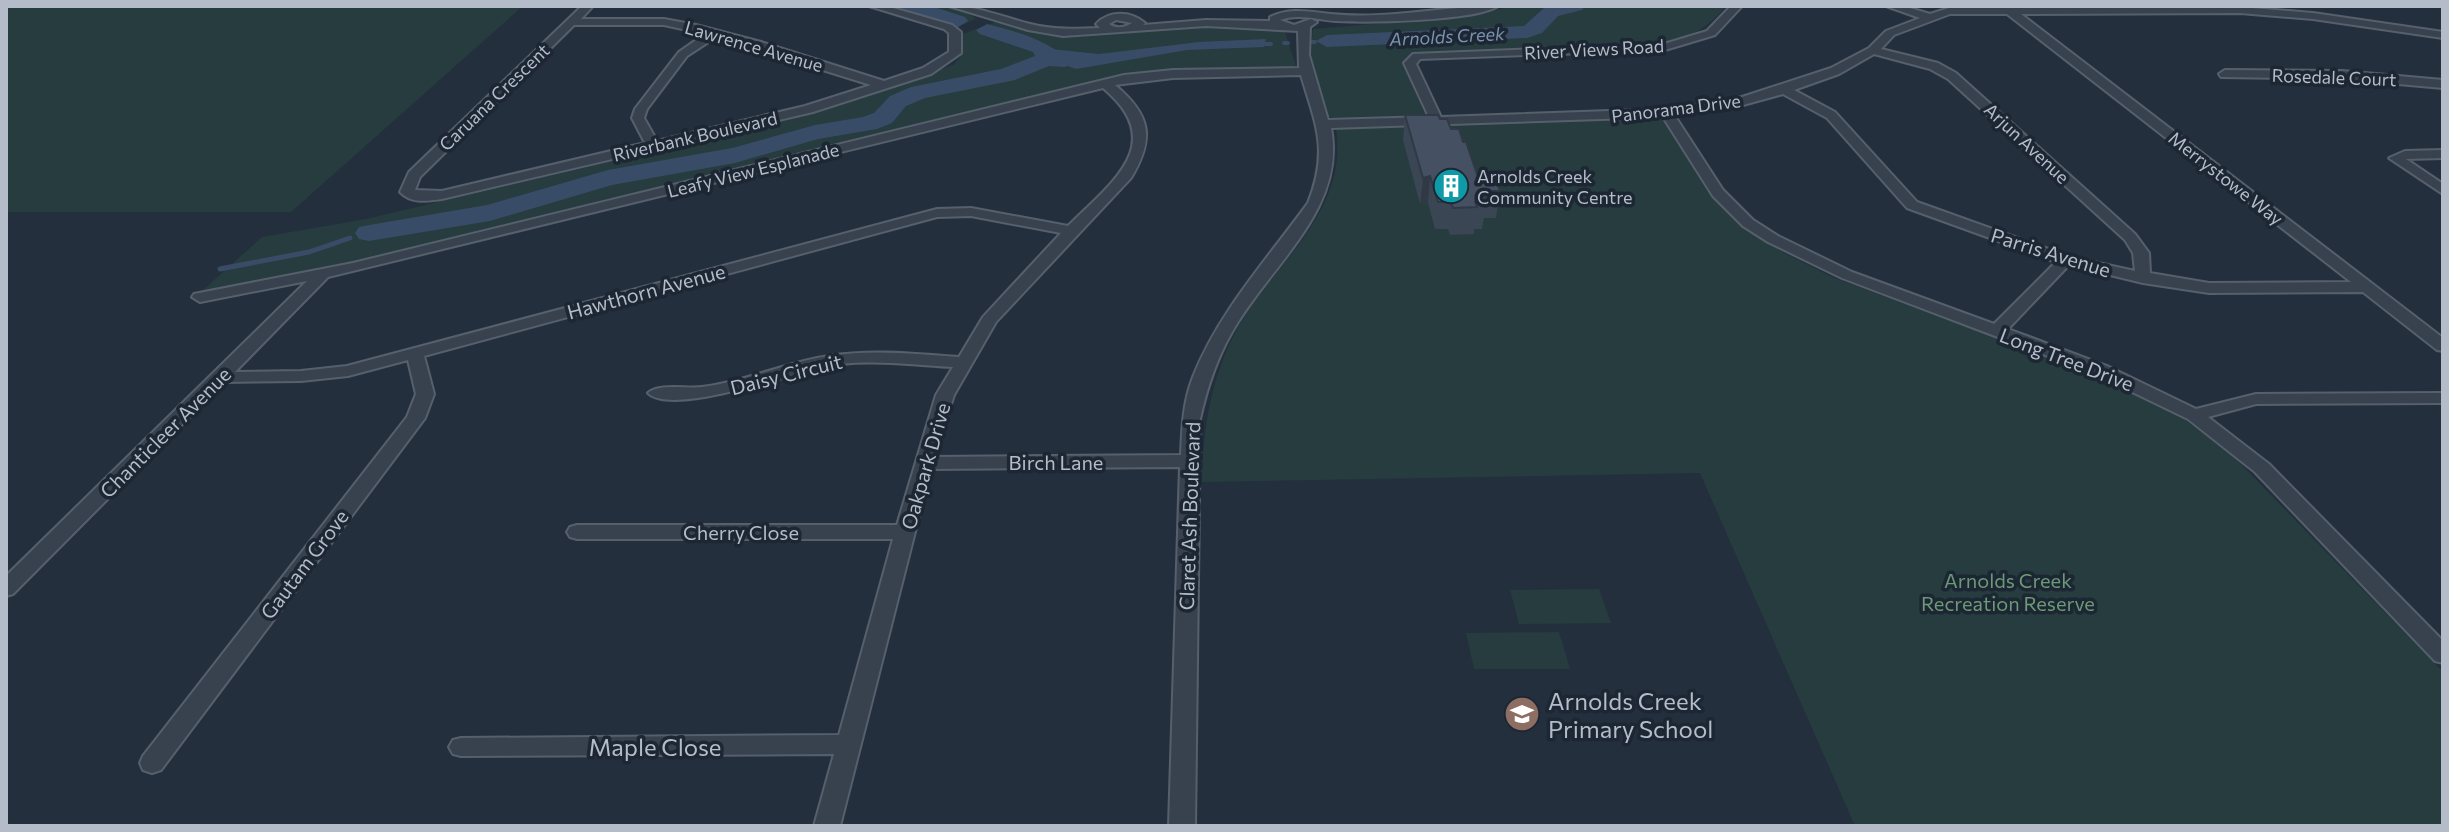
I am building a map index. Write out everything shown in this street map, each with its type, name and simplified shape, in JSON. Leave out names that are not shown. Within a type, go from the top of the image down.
[{"type":"street","name":"Caruana Crescent","points":[[407,192],[414,175],[588,6]]},
{"type":"street","points":[[874,6],[948,27],[955,32],[988,15]]},
{"type":"street","points":[[954,6],[1042,30],[1083,32],[1106,24],[1374,19],[1441,15],[1493,6]]},
{"type":"street","points":[[1106,24],[1111,6]]},
{"type":"street","points":[[1130,6],[1134,23]]},
{"type":"street","name":"River Views Road","points":[[1437,121],[1410,63],[1417,56],[1665,47],[1711,33],[1737,6]]},
{"type":"street","points":[[1891,6],[1928,17]]},
{"type":"street","name":"Panorama Drive","points":[[1323,124],[1667,113],[1743,101],[1835,71],[1873,50],[1890,33],[1949,11],[2160,7],[2311,11],[2443,36]]},
{"type":"street","name":"Merrystowe Way","points":[[2009,10],[2126,102],[2141,109],[2292,232],[2314,242],[2443,346]]},
{"type":"street","name":"Lawrence Avenue","points":[[571,22],[664,22],[757,44],[887,86]]},
{"type":"street","name":"Claret Ash Boulevard","points":[[1182,826],[1191,419],[1201,378],[1224,331],[1315,203],[1324,182],[1328,159],[1323,124],[1306,62],[1281,22]]},
{"type":"street","name":"Claret Ash Boulevard","points":[[1306,62],[1307,22]]},
{"type":"street","name":"Riverbank Boulevard","points":[[407,192],[417,197],[442,195],[809,109],[887,86],[945,62],[955,53],[955,32]]},
{"type":"street","points":[[653,145],[638,118],[641,109],[683,54],[714,33]]},
{"type":"street","name":"Arjun Avenue","points":[[1873,50],[1934,66],[1966,86],[2130,237],[2141,253],[2143,278]]},
{"type":"street","name":"Leafy View Esplanade","points":[[200,297],[323,274],[1105,83],[1155,75],[1306,62]]},
{"type":"street","name":"Rosedale Court","points":[[2225,74],[2342,75],[2443,84]]},
{"type":"street","name":"Oakpark Drive","points":[[827,826],[923,463],[945,395],[989,320],[1126,175],[1138,147],[1137,112],[1105,83]]},
{"type":"street","name":"Parris Avenue","points":[[1784,90],[1831,115],[1912,205],[2066,260],[2143,278],[2235,289],[2367,287]]},
{"type":"street","name":"Long Tree Drive","points":[[1667,113],[1718,193],[1748,223],[1808,259],[2101,370],[2194,415],[2262,468],[2443,655]]},
{"type":"street","points":[[2443,154],[2396,158],[2443,190]]},
{"type":"street","name":"Hawthorn Avenue","points":[[220,377],[324,375],[415,354],[918,217],[971,212],[1071,231]]},
{"type":"street","points":[[1997,331],[2066,260]]},
{"type":"street","name":"Chanticleer Avenue","points":[[6,589],[323,274]]},
{"type":"street","name":"Gautam Grove","points":[[152,763],[416,418],[425,394],[415,354]]},
{"type":"street","name":"Daisy Circuit","points":[[657,393],[713,393],[798,368],[849,358],[962,362]]},
{"type":"street","points":[[2194,415],[2256,399],[2443,398]]},
{"type":"street","name":"Birch Lane","points":[[923,463],[1189,461]]},
{"type":"street","name":"Cherry Close","points":[[577,532],[905,532]]},
{"type":"street","name":"Maple Close","points":[[461,747],[850,744]]},
{"type":"green space","points":[[6,6],[523,6],[291,212],[6,212]]},
{"type":"green space","points":[[867,6],[941,7],[966,13],[976,19],[953,29]]},
{"type":"green space","points":[[1515,6],[1726,6],[1698,31],[1662,44],[1417,53],[1408,56],[1405,62],[1431,118],[1337,120],[1329,116],[1310,54],[1313,29],[1456,17]]},
{"type":"green space","points":[[995,22],[1063,36],[1165,28],[1269,28],[1285,32],[1296,66],[1287,69],[1155,73],[345,267],[202,291],[262,237],[366,219],[823,111],[953,65],[960,57],[960,35]]},
{"type":"green space","name":"Arnolds Creek Recreation Reserve","points":[[1661,117],[1709,193],[1744,228],[1786,254],[1832,277],[2094,374],[2179,415],[2235,458],[2443,672],[2443,826],[1855,826],[1700,473],[1202,482],[1210,403],[1228,347],[1252,305],[1320,211],[1331,186],[1337,158],[1336,128]]},
{"type":"green space","points":[[1599,589],[1611,623],[1519,624],[1510,590]]},
{"type":"green space","points":[[1559,632],[1570,669],[1474,669],[1466,633]]},
{"type":"water","points":[[1266,39],[1264,47],[1187,50],[1076,69],[1048,59],[1041,48],[1099,54],[1199,42]]},
{"type":"building","points":[[1405,115],[1438,115],[1440,119],[1447,119],[1451,129],[1459,129],[1477,174],[1494,174],[1500,191],[1482,191],[1486,202],[1475,202],[1477,207],[1453,208],[1451,202],[1438,202],[1430,176],[1423,178]]},
{"type":"waterway","points":[[910,6],[958,21]]},
{"type":"waterway","name":"Arnolds Creek","points":[[1327,41],[1527,32],[1535,29],[1551,12],[1575,6]]},
{"type":"waterway","points":[[987,30],[1041,48],[1048,59]]},
{"type":"waterway","points":[[1310,42],[1315,42]]},
{"type":"waterway","points":[[1265,44],[1271,44]]},
{"type":"waterway","points":[[369,233],[490,213],[608,178],[735,155],[815,132],[868,124],[883,118],[898,101],[919,92],[1007,75],[1048,59]]},
{"type":"waterway","points":[[1048,59],[1058,62]]},
{"type":"waterway","points":[[220,269],[309,252],[350,238]]},
{"type":"place","name":"Arnolds Creek Community Centre","points":[[1451,186]]},
{"type":"place","name":"Arnolds Creek Primary School","points":[[1522,714]]}]
